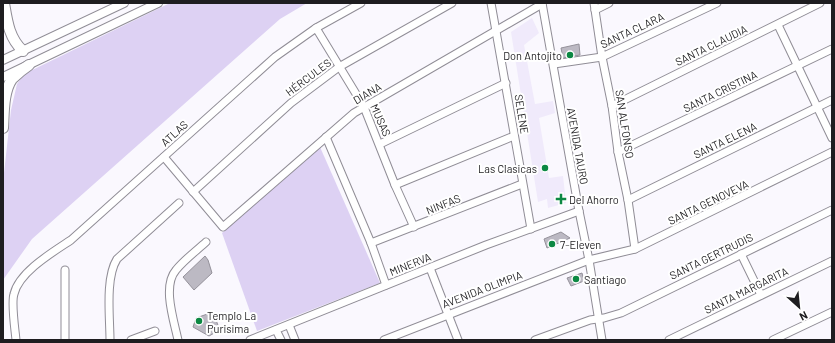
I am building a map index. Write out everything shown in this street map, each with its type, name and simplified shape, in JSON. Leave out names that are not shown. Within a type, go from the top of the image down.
[{"type":"highway","points":[[4,3],[11,34],[23,52]]},
{"type":"highway","points":[[3,128],[4,96],[12,80],[29,65]]},
{"type":"main road","points":[[3,60],[23,52],[124,3]]},
{"type":"main road","points":[[3,77],[158,3]]},
{"type":"street","name":"ATLAS","points":[[16,340],[14,293],[20,281],[35,266],[71,240],[263,67],[288,47],[316,28],[361,3]]},
{"type":"street","name":"HÉRCULES","points":[[193,192],[292,104],[339,67],[452,3]]},
{"type":"street","name":"SELENE","points":[[491,3],[531,229]]},
{"type":"street","points":[[594,6],[609,3]]},
{"type":"street","name":"SANTA CLARA","points":[[554,64],[602,57],[716,3]]},
{"type":"street","name":"SANTA CLAUDIA","points":[[612,106],[818,3]]},
{"type":"street","name":"DIANA","points":[[193,192],[223,227],[354,113],[542,4]]},
{"type":"street","name":"AVENIDA TAURO","points":[[542,4],[554,64],[602,340]]},
{"type":"street","name":"SAN ALFONSO","points":[[594,6],[612,106],[618,152],[628,200],[635,249]]},
{"type":"street","points":[[778,24],[832,138]]},
{"type":"street","name":"MUSAS","points":[[316,28],[364,107],[380,144],[395,185],[414,227]]},
{"type":"street","name":"SANTA CRISTINA","points":[[618,152],[832,48]]},
{"type":"street","points":[[380,144],[506,83]]},
{"type":"street","name":"SANTA ELENA","points":[[628,200],[832,100]]},
{"type":"street","points":[[395,185],[514,136]]},
{"type":"street","points":[[326,137],[371,244],[386,285]]},
{"type":"street","name":"SANTA GENOVEVA","points":[[589,260],[635,249],[832,152]]},
{"type":"street","points":[[164,157],[193,192]]},
{"type":"street","name":"NINFAS","points":[[371,244],[522,184]]},
{"type":"street","points":[[110,340],[110,280],[117,259],[179,203]]},
{"type":"street","name":"SANTA GERTRUDIS","points":[[534,340],[590,320],[621,313],[832,210]]},
{"type":"street","name":"MINERVA","points":[[250,340],[486,245],[579,211]]},
{"type":"street","points":[[178,340],[169,295],[171,280],[175,270],[206,242]]},
{"type":"street","points":[[740,254],[760,295]]},
{"type":"street","name":"AVENIDA OLIMPIA","points":[[384,340],[589,260]]},
{"type":"street","name":"SANTA MARGARITA","points":[[669,340],[832,261]]},
{"type":"street","points":[[430,268],[458,340]]},
{"type":"street","points":[[65,270],[65,340]]},
{"type":"street","points":[[773,340],[832,312]]},
{"type":"street","points":[[289,325],[295,340]]},
{"type":"street","points":[[276,330],[281,340]]},
{"type":"street","points":[[131,340],[155,331]]},
{"type":"shaded area","points":[[170,3],[307,3],[280,19],[32,239],[3,280],[3,182],[11,110],[17,84],[24,74]]},
{"type":"shaded area","points":[[532,18],[539,33],[524,45],[535,104],[553,101],[555,113],[539,118],[549,178],[563,176],[566,203],[548,208],[547,199],[538,202],[511,32]]},
{"type":"shaded area","points":[[320,147],[380,283],[257,331],[222,233]]},
{"type":"building","points":[[579,44],[580,55],[563,58],[561,48]]},
{"type":"building","name":"7-Eleven","points":[[561,232],[570,238],[547,248],[544,239]]},
{"type":"building","points":[[205,256],[208,260],[212,273],[194,290],[183,277]]},
{"type":"building","name":"Santiago","points":[[582,273],[584,281],[571,286],[567,278]]},
{"type":"building","points":[[213,312],[219,328],[216,332],[209,336],[193,327],[196,318]]},
{"type":"place","name":"Don Antojito","points":[[570,55]]},
{"type":"place","name":"Las Clasicas","points":[[545,168]]},
{"type":"place","name":"Del Ahorro","points":[[561,199]]},
{"type":"place","name":"7-Eleven","points":[[552,244]]},
{"type":"place","name":"Santiago","points":[[576,279]]},
{"type":"place","name":"Templo La Purisima","points":[[199,321]]}]
